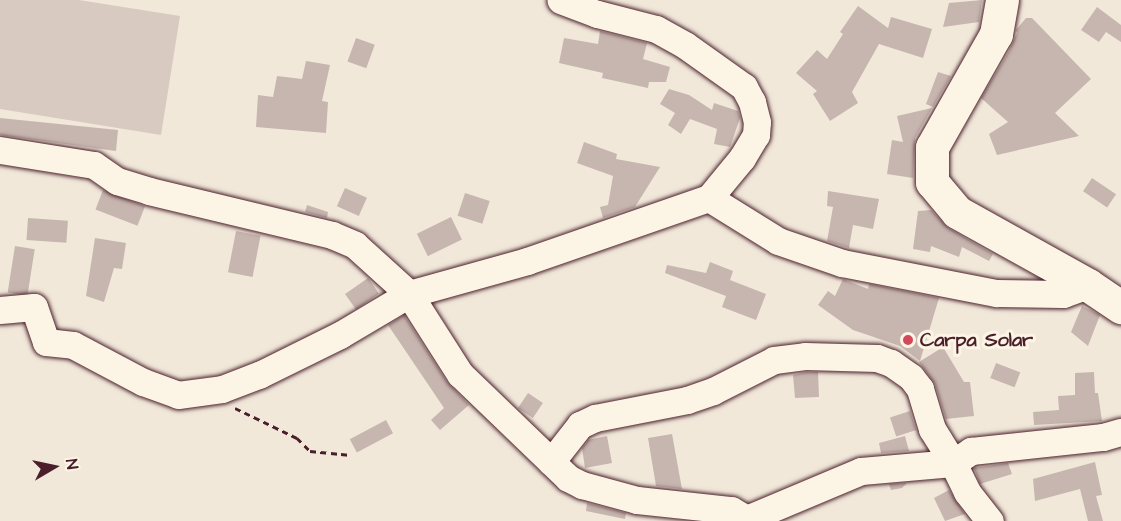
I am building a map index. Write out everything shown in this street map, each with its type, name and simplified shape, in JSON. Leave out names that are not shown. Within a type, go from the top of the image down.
[{"type":"main road","points":[[1002,0],[996,34],[932,147],[932,182],[957,212],[1088,285],[1121,307]]},
{"type":"street","points":[[0,310],[34,307],[46,342],[73,345],[143,382],[178,395],[222,389],[259,375],[340,335],[409,294],[527,261],[709,198],[742,158],[756,135],[757,122],[752,102],[744,87],[685,45],[656,29],[597,14],[561,0]]},
{"type":"street","points":[[0,150],[94,165],[117,181],[149,191],[332,235],[355,244],[409,294],[460,374],[568,478],[582,485],[638,500],[731,510],[746,520],[861,471],[953,463],[970,451],[1103,437],[1121,432]]},
{"type":"street","points":[[709,198],[778,241],[842,263],[997,293],[1063,294],[1088,285]]},
{"type":"street","points":[[551,462],[580,425],[595,418],[687,400],[713,391],[774,360],[805,356],[877,358],[891,363],[911,377],[921,389],[932,429],[953,463],[967,492],[990,521]]},
{"type":"path","points":[[199,391],[297,438],[310,451],[351,454]]},
{"type":"shaded area","points":[[0,0],[79,0],[180,16],[161,135],[0,109]]},
{"type":"building","points":[[982,0],[979,22],[943,27],[949,3]]},
{"type":"building","points":[[858,6],[888,28],[891,17],[932,29],[923,58],[879,44],[852,92],[858,103],[830,121],[813,94],[817,91],[796,73],[817,50],[827,59],[843,34],[840,32]]},
{"type":"building","points":[[1097,7],[1121,25],[1121,42],[1106,32],[1099,42],[1081,30]]},
{"type":"building","points":[[1026,18],[1032,18],[1091,79],[1055,113],[1079,136],[997,155],[989,134],[1008,122],[981,98],[1008,53],[1017,33],[1016,30]]},
{"type":"building","points":[[600,31],[647,43],[643,59],[670,67],[666,82],[649,82],[648,88],[602,78],[603,73],[559,63],[564,38],[598,44]]},
{"type":"building","points":[[356,38],[375,45],[366,68],[347,61]]},
{"type":"building","points":[[306,61],[330,65],[322,101],[328,102],[326,133],[256,127],[258,95],[273,97],[277,76],[302,79]]},
{"type":"building","points":[[938,72],[951,76],[933,107],[926,104]]},
{"type":"building","points":[[669,89],[689,95],[712,110],[714,103],[738,111],[740,118],[730,147],[714,144],[717,129],[690,119],[681,134],[668,125],[675,113],[660,104]]},
{"type":"building","points":[[932,108],[915,138],[913,178],[887,174],[892,140],[903,142],[897,116]]},
{"type":"building","points":[[0,118],[118,130],[116,151],[0,135]]},
{"type":"building","points":[[584,142],[617,154],[616,159],[660,167],[635,207],[603,218],[600,207],[608,205],[613,176],[577,163]]},
{"type":"building","points":[[1092,178],[1116,194],[1107,207],[1083,191]]},
{"type":"building","points":[[345,188],[367,198],[359,216],[337,206]]},
{"type":"building","points":[[103,190],[145,206],[137,226],[95,210]]},
{"type":"building","points":[[828,191],[879,199],[873,229],[853,225],[849,248],[827,241],[833,207],[827,206]]},
{"type":"building","points":[[465,193],[490,201],[482,224],[458,216]]},
{"type":"building","points":[[307,205],[328,212],[327,218],[305,212]]},
{"type":"building","points":[[931,210],[948,228],[993,254],[989,261],[962,247],[959,257],[931,246],[930,252],[913,249],[918,211]]},
{"type":"building","points":[[451,217],[462,239],[428,256],[417,234]]},
{"type":"building","points":[[28,218],[68,221],[66,243],[26,240]]},
{"type":"building","points":[[236,231],[261,236],[253,277],[228,272]]},
{"type":"building","points":[[95,238],[126,243],[122,269],[114,268],[104,302],[86,296]]},
{"type":"building","points":[[15,246],[35,249],[27,296],[8,292]]},
{"type":"building","points":[[710,262],[733,271],[730,280],[766,294],[756,320],[722,307],[726,296],[665,273],[667,265],[706,273]]},
{"type":"building","points":[[368,278],[379,294],[356,310],[345,294]]},
{"type":"building","points":[[843,279],[868,289],[869,284],[939,298],[920,361],[900,346],[853,330],[818,305],[828,291],[835,296]]},
{"type":"building","points":[[1082,306],[1100,315],[1088,346],[1071,332]]},
{"type":"building","points":[[404,315],[447,382],[469,405],[440,430],[431,420],[444,408],[388,325]]},
{"type":"building","points":[[943,347],[964,382],[970,382],[974,416],[946,419],[935,384],[919,362]]},
{"type":"building","points":[[996,363],[1020,372],[1015,387],[990,378]]},
{"type":"building","points":[[818,372],[819,397],[795,398],[793,375]]},
{"type":"building","points":[[1094,372],[1095,393],[1098,393],[1102,421],[1034,425],[1033,412],[1059,410],[1058,396],[1075,395],[1075,373]]},
{"type":"building","points":[[528,393],[543,403],[533,418],[518,408]]},
{"type":"building","points":[[910,411],[916,430],[896,437],[890,417]]},
{"type":"building","points":[[386,420],[393,433],[357,452],[350,439]]},
{"type":"building","points":[[672,434],[682,489],[656,486],[648,438]]},
{"type":"building","points":[[607,436],[612,463],[585,468],[582,448],[588,440]]},
{"type":"building","points":[[905,436],[909,451],[881,453],[879,443]]},
{"type":"building","points":[[1095,462],[1102,495],[1096,496],[1103,521],[1088,521],[1080,489],[1035,501],[1033,479]]},
{"type":"building","points":[[1008,463],[1012,474],[980,484],[974,468]]},
{"type":"building","points":[[907,483],[902,488],[891,490],[889,484]]},
{"type":"building","points":[[949,490],[965,514],[945,521],[934,498]]},
{"type":"building","points":[[587,503],[626,513],[625,519],[586,511]]},
{"type":"place","name":"Carpa Solar","points":[[908,340]]}]
